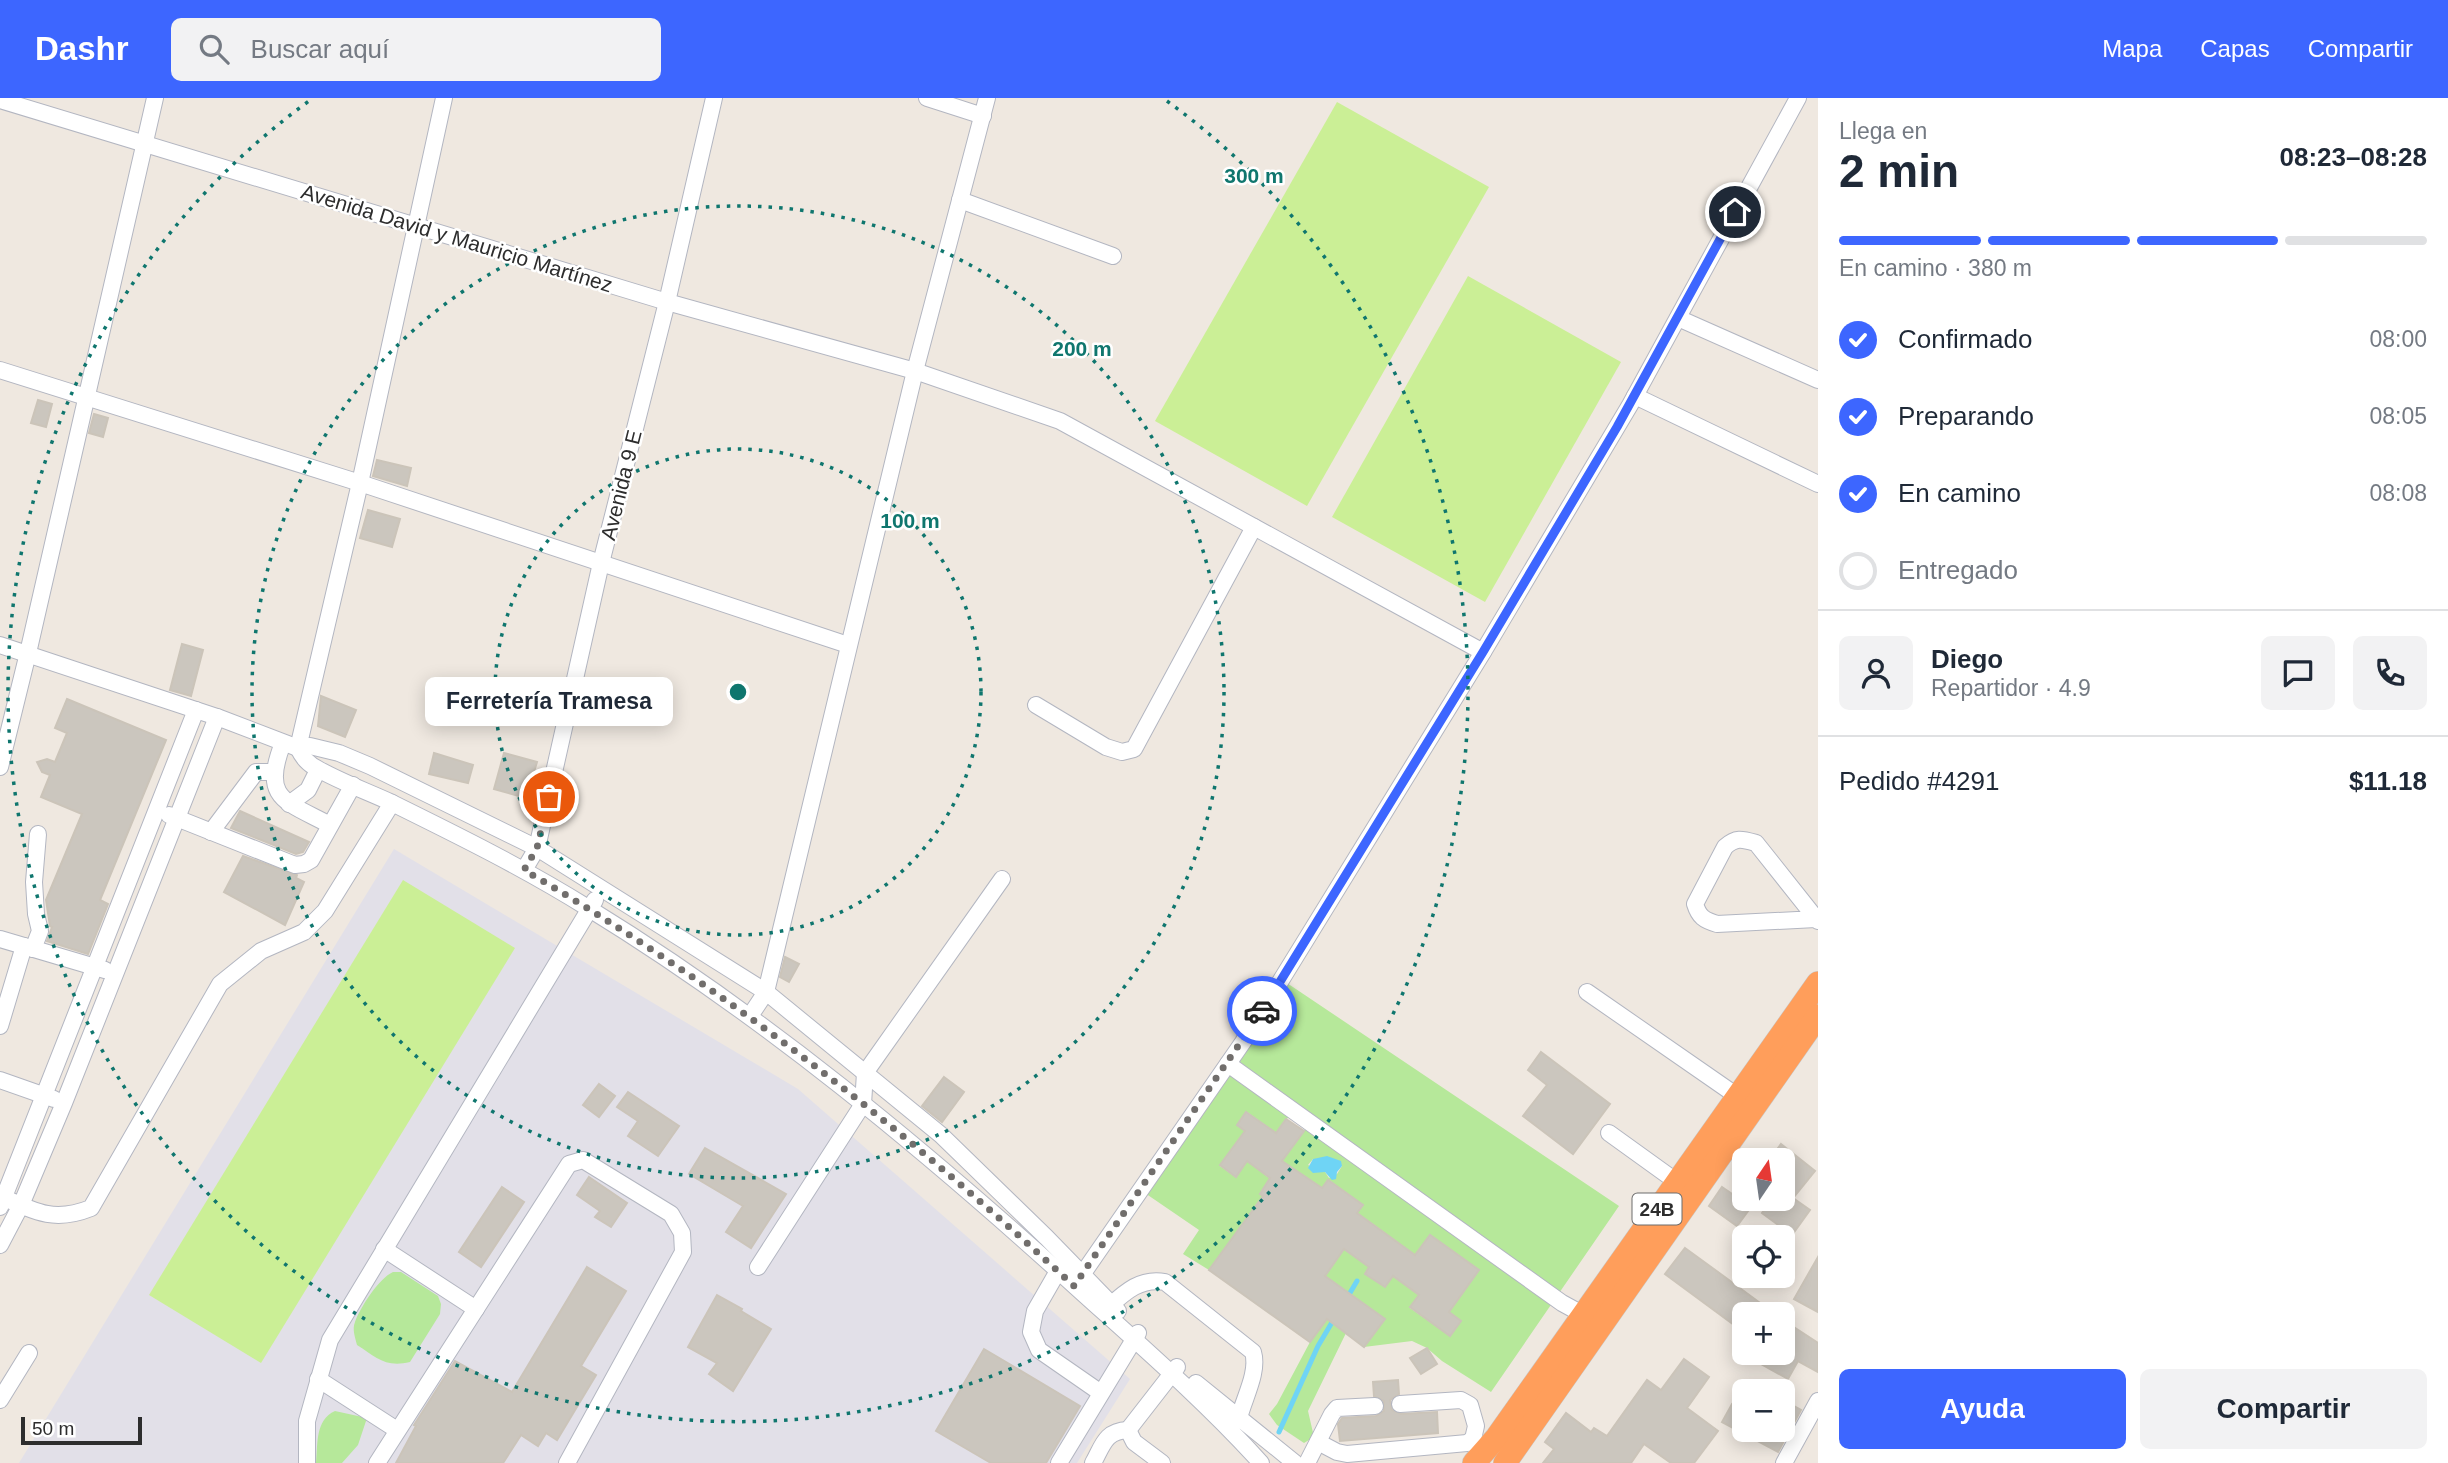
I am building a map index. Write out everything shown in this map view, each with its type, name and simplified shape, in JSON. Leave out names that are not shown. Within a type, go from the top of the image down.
[{"type":"highway","name":"24B","points":[[1474,1463],[1497,1437],[1818,983]]},
{"type":"highway","name":"24B","points":[[1510,1461],[1818,1016]]},
{"type":"street","points":[[0,767],[155,98]]},
{"type":"street","points":[[330,825],[289,804],[278,792],[274,772],[290,745],[360,482],[444,98]]},
{"type":"street","name":"Avenida 9 E","points":[[524,870],[537,848],[601,563],[667,302],[714,98]]},
{"type":"street","points":[[927,98],[983,116]]},
{"type":"street","points":[[750,1016],[766,992],[915,371],[987,98]]},
{"type":"street","points":[[1079,1280],[1228,1064],[1483,652],[1635,396],[1798,98]]},
{"type":"street","name":"Avenida David y Mauricio Martínez","points":[[0,100],[667,302],[915,371],[1060,421],[1483,652]]},
{"type":"street","points":[[960,200],[1113,256]]},
{"type":"street","points":[[1678,318],[1818,380]]},
{"type":"street","points":[[0,370],[360,482],[848,645]]},
{"type":"street","points":[[1635,396],[1818,484]]},
{"type":"street","points":[[1036,705],[1106,747],[1122,752],[1135,749],[1254,527]]},
{"type":"street","points":[[0,645],[218,717],[290,745],[310,746],[370,766],[537,848],[766,992],[941,1135],[1079,1280],[1174,1371],[1234,1424],[1295,1463]]},
{"type":"street","points":[[196,710],[2,1202],[21,1205],[39,1213],[71,1216],[91,1208],[220,984],[261,951],[304,932],[325,911],[392,803]]},
{"type":"street","points":[[0,1245],[6,1224],[21,1205],[64,1103],[218,717]]},
{"type":"street","points":[[290,745],[318,770],[392,803],[524,870],[589,908],[750,1016],[863,1104],[1058,1271],[1079,1280]]},
{"type":"street","points":[[289,804],[308,790],[318,770]]},
{"type":"street","points":[[211,831],[256,772],[274,772]]},
{"type":"street","points":[[157,811],[295,865],[304,864],[311,860],[354,785]]},
{"type":"street","points":[[0,1026],[29,948],[40,931],[34,882],[38,834]]},
{"type":"street","points":[[1741,838],[1756,843],[1817,920],[1717,924],[1706,921],[1699,915],[1695,904],[1724,847],[1741,838]]},
{"type":"street","points":[[758,1267],[863,1104],[865,1073],[1002,879]]},
{"type":"street","points":[[307,1463],[307,1421],[317,1378],[330,1340],[602,889]]},
{"type":"street","points":[[0,939],[116,974]]},
{"type":"street","points":[[1587,992],[1737,1096]]},
{"type":"street","points":[[1228,1064],[1562,1303],[1584,1315]]},
{"type":"street","points":[[0,1080],[64,1103]]},
{"type":"street","points":[[1609,1133],[1677,1182]]},
{"type":"street","points":[[377,1463],[569,1164],[583,1160],[671,1214],[682,1233],[683,1252],[567,1463]]},
{"type":"street","points":[[384,1249],[476,1310]]},
{"type":"street","points":[[1058,1271],[1035,1311],[1031,1332],[1039,1350],[1101,1394]]},
{"type":"street","points":[[1107,1308],[1140,1282],[1165,1282],[1253,1352],[1256,1361],[1234,1424]]},
{"type":"street","points":[[1059,1463],[1136,1336]]},
{"type":"street","points":[[0,1399],[29,1353]]},
{"type":"street","points":[[1128,1430],[1174,1371]]},
{"type":"street","points":[[317,1378],[397,1430]]},
{"type":"street","points":[[1318,1441],[1334,1458],[1347,1454],[1467,1443],[1474,1438],[1476,1426],[1470,1405],[1461,1400],[1400,1404]]},
{"type":"street","points":[[1784,1463],[1818,1401]]},
{"type":"street","points":[[1307,1463],[1337,1408],[1375,1406]]},
{"type":"street","points":[[1234,1424],[1261,1463]]},
{"type":"street","points":[[1476,1426],[1497,1437]]},
{"type":"street","points":[[1093,1463],[1110,1434],[1115,1430],[1128,1430]]},
{"type":"street","points":[[1128,1430],[1135,1442],[1162,1463]]},
{"type":"shaded area","points":[[394,849],[798,1089],[1130,1379],[1077,1463],[19,1463]]},
{"type":"green space","points":[[1337,102],[1489,187],[1307,506],[1155,421]]},
{"type":"green space","points":[[1468,276],[1621,362],[1485,602],[1332,517]]},
{"type":"green space","points":[[403,880],[515,948],[261,1363],[149,1295]]},
{"type":"green space","points":[[1281,979],[1619,1206],[1491,1392],[1442,1361],[1427,1348],[1412,1341],[1364,1347],[1384,1319],[1355,1298],[1346,1333],[1308,1411],[1314,1437],[1304,1443],[1277,1425],[1269,1414],[1310,1342],[1346,1292],[1317,1270],[1328,1254],[1257,1204],[1209,1270],[1183,1254],[1199,1230],[1139,1189]],"holes":[[[1247,1112],[1276,1133],[1290,1115],[1307,1127],[1269,1178],[1251,1164],[1263,1149],[1258,1146],[1236,1177],[1220,1166],[1245,1131],[1237,1125]],[[1313,1159],[1342,1166],[1337,1174],[1329,1178],[1325,1172],[1308,1165]],[[1295,1170],[1322,1188],[1329,1180],[1363,1205],[1357,1213],[1384,1232],[1363,1262],[1344,1249],[1338,1257],[1260,1193],[1270,1179],[1291,1175]],[[1430,1235],[1479,1270],[1449,1312],[1461,1321],[1450,1336],[1410,1308],[1419,1295],[1417,1252]],[[1409,1252],[1385,1287],[1365,1274]]]},
{"type":"green space","points":[[393,1272],[401,1272],[438,1296],[441,1304],[440,1314],[410,1362],[394,1364],[381,1360],[357,1345],[354,1330],[357,1316],[371,1294],[382,1280]]},
{"type":"green space","points":[[335,1411],[367,1418],[358,1445],[342,1463],[316,1463],[321,1426]]},
{"type":"water","points":[[1327,1156],[1341,1161],[1342,1166],[1336,1179],[1332,1180],[1325,1172],[1313,1173],[1308,1168],[1313,1159]]},
{"type":"building","points":[[38,400],[52,404],[46,427],[31,423]]},
{"type":"building","points":[[94,414],[108,418],[103,437],[89,433]]},
{"type":"building","points":[[377,460],[411,468],[407,486],[373,476]]},
{"type":"building","points":[[368,510],[400,519],[392,547],[360,538]]},
{"type":"building","points":[[182,644],[203,650],[191,696],[170,690]]},
{"type":"building","points":[[321,696],[356,710],[345,737],[318,726]]},
{"type":"building","points":[[67,699],[166,740],[100,900],[108,904],[88,954],[47,941],[52,927],[46,900],[82,814],[41,797],[50,775],[42,772],[37,762],[47,759],[55,762],[67,733],[55,728]]},
{"type":"building","points":[[434,753],[473,765],[468,783],[429,774]]},
{"type":"building","points":[[504,753],[537,762],[526,798],[494,789]]},
{"type":"building","points":[[240,811],[309,842],[303,852],[296,854],[231,828]]},
{"type":"building","points":[[243,856],[297,875],[296,878],[304,882],[285,925],[224,892]]},
{"type":"building","points":[[785,957],[799,964],[789,982],[780,977]]},
{"type":"building","points":[[1541,1052],[1610,1104],[1573,1154],[1523,1116],[1547,1085],[1528,1070]]},
{"type":"building","points":[[944,1077],[964,1092],[942,1122],[922,1106]]},
{"type":"building","points":[[599,1084],[615,1096],[599,1117],[583,1105]]},
{"type":"building","points":[[628,1092],[679,1126],[658,1156],[628,1136],[638,1121],[617,1107]]},
{"type":"building","points":[[1246,1112],[1276,1133],[1286,1119],[1304,1131],[1282,1161],[1322,1188],[1328,1180],[1363,1205],[1357,1213],[1415,1255],[1430,1235],[1479,1270],[1449,1312],[1461,1321],[1450,1336],[1410,1307],[1419,1295],[1393,1276],[1385,1287],[1365,1274],[1369,1267],[1344,1249],[1325,1276],[1385,1319],[1364,1347],[1327,1319],[1310,1342],[1209,1270],[1263,1196],[1260,1194],[1270,1178],[1247,1161],[1236,1177],[1220,1165],[1245,1131],[1237,1125]]},
{"type":"building","points":[[705,1148],[786,1194],[751,1248],[726,1232],[743,1206],[689,1174]]},
{"type":"building","points":[[1796,1156],[1815,1171],[1796,1194]]},
{"type":"building","points":[[589,1177],[627,1203],[611,1227],[595,1217],[600,1211],[577,1195]]},
{"type":"building","points":[[502,1187],[524,1202],[481,1267],[459,1252]]},
{"type":"building","points":[[1722,1187],[1732,1194],[1732,1211],[1748,1211],[1736,1225],[1709,1206]]},
{"type":"building","points":[[1796,1200],[1810,1210],[1795,1231],[1795,1225],[1778,1225],[1762,1213],[1796,1211]]},
{"type":"building","points":[[1685,1248],[1732,1282],[1732,1288],[1740,1288],[1759,1302],[1732,1302],[1732,1323],[1665,1274]]},
{"type":"building","points":[[1818,1257],[1818,1312],[1794,1299]]},
{"type":"building","points":[[587,1267],[626,1291],[581,1366],[596,1375],[557,1440],[546,1433],[538,1446],[521,1435],[503,1463],[396,1463],[416,1426],[414,1425],[455,1361],[512,1392]]},
{"type":"building","points":[[717,1295],[771,1329],[733,1391],[709,1374],[717,1363],[688,1347]]},
{"type":"building","points":[[1795,1328],[1818,1343],[1818,1372],[1798,1361],[1788,1379],[1763,1365],[1795,1365]]},
{"type":"building","points":[[1427,1348],[1437,1364],[1421,1374],[1410,1358]]},
{"type":"building","points":[[984,1349],[1080,1406],[1046,1463],[991,1463],[936,1431]]},
{"type":"building","points":[[1684,1359],[1709,1377],[1687,1408],[1718,1431],[1694,1463],[1671,1463],[1644,1444],[1631,1463],[1543,1463],[1554,1449],[1545,1442],[1566,1413],[1591,1432],[1594,1428],[1607,1436],[1647,1380],[1661,1390]]},
{"type":"building","points":[[1398,1380],[1399,1394],[1390,1400],[1392,1410],[1401,1414],[1437,1412],[1438,1433],[1340,1441],[1338,1424],[1342,1418],[1376,1416],[1384,1411],[1384,1401],[1374,1396],[1373,1382]]},
{"type":"building","points":[[1732,1404],[1732,1427],[1722,1422]]},
{"type":"building","points":[[1795,1407],[1801,1410],[1795,1421]]},
{"type":"building","points":[[1759,1442],[1783,1442],[1778,1452]]},
{"type":"waterway","points":[[1347,1298],[1357,1281]]},
{"type":"waterway","points":[[1279,1432],[1318,1346],[1334,1319]]},
{"type":"way so far","points":[[549,797],[537,848],[524,870],[589,908],[750,1016],[915,1147],[1074,1286],[1262,1011]]},
{"type":"place","name":"Ferretería Tramesa","points":[[549,797]]},
{"type":"route","points":[[1262,1011],[1483,652],[1617,427],[1735,212]]}]
